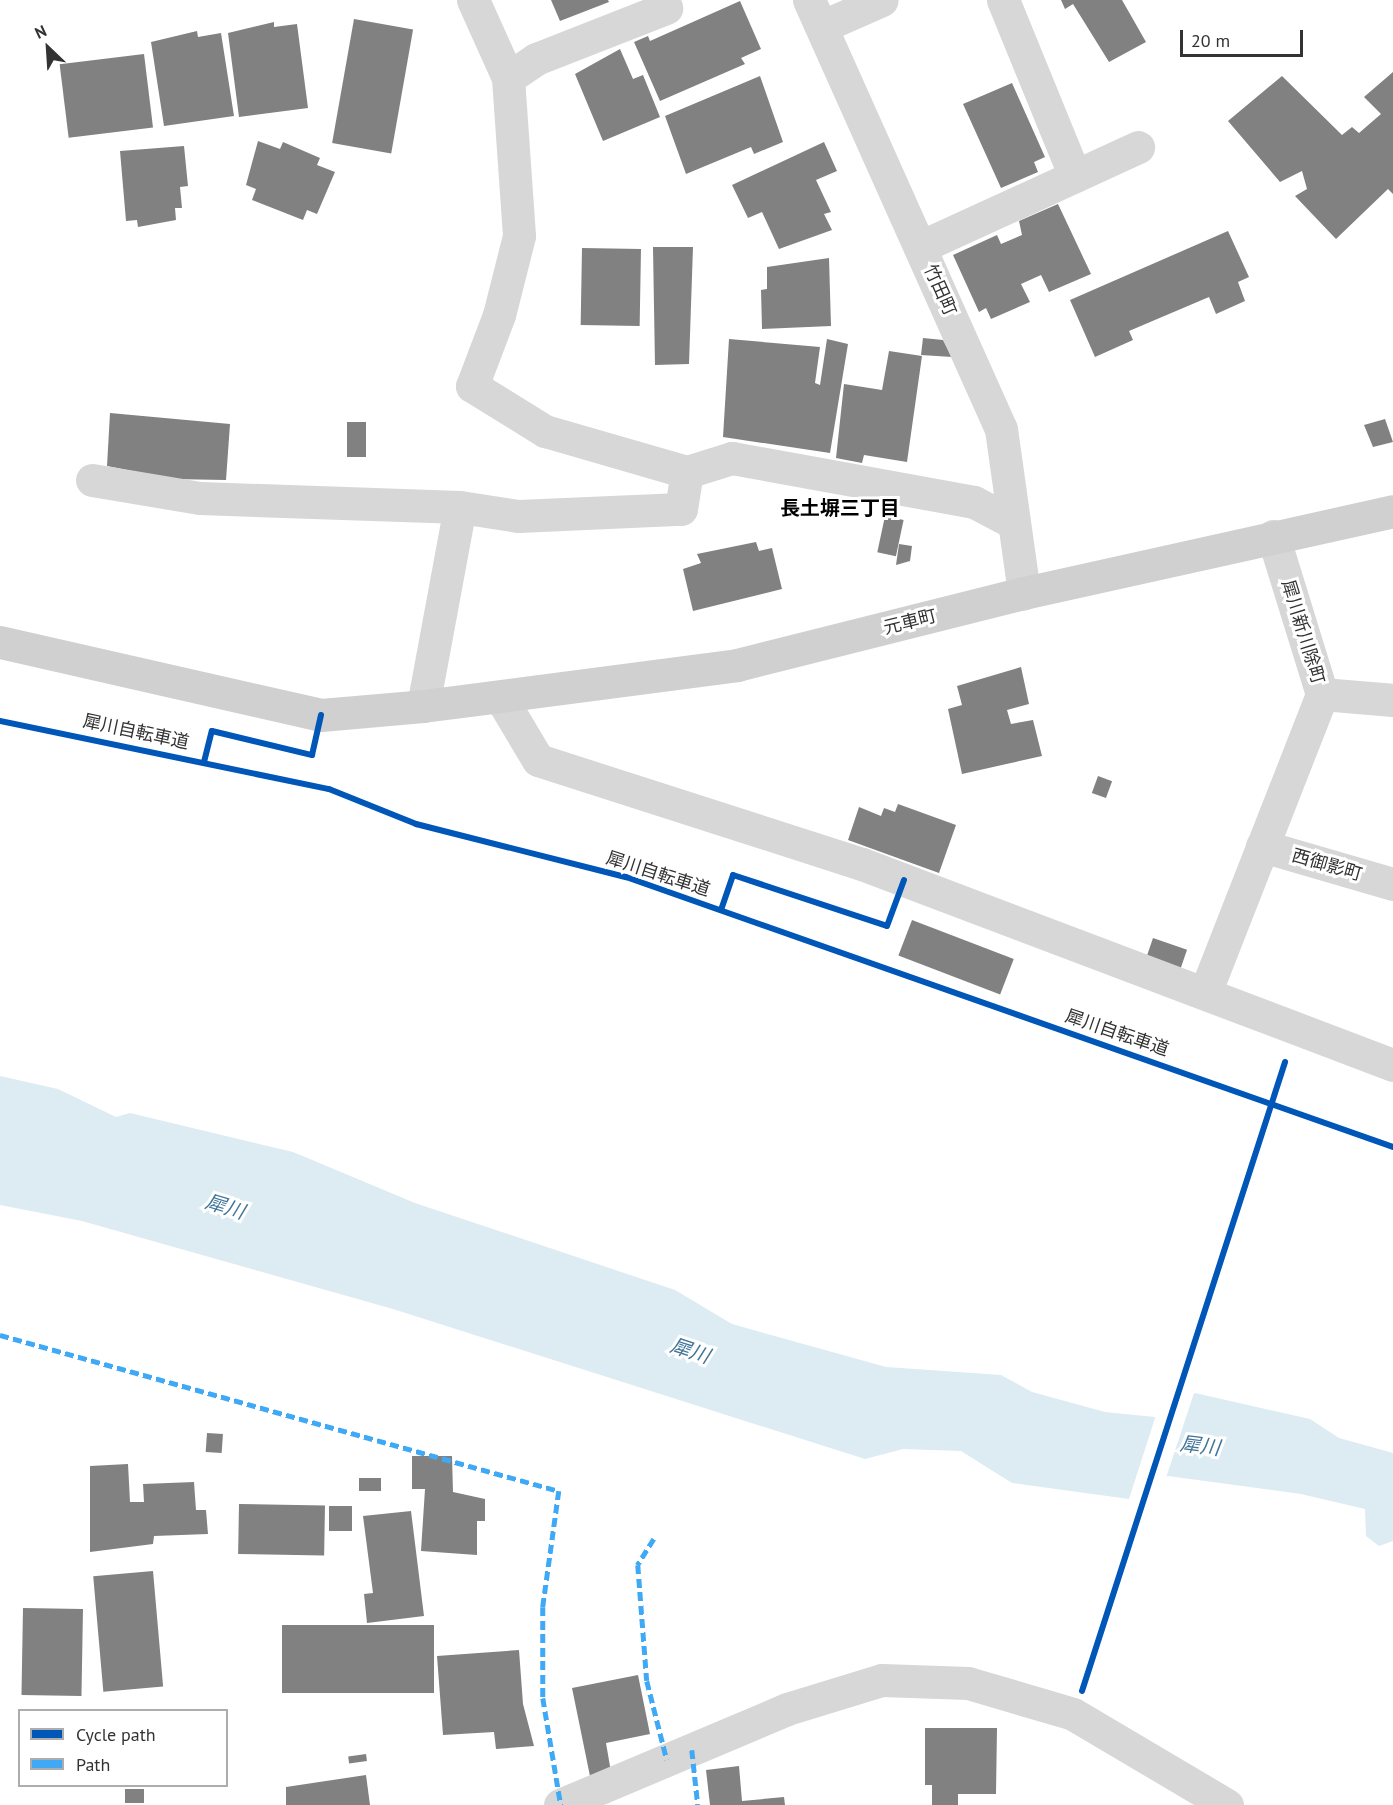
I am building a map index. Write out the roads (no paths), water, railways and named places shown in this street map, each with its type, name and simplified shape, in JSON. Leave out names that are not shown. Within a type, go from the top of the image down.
[{"type":"street","points":[[473,0],[507,78],[519,236],[500,315],[472,386],[545,431],[687,472],[732,458],[974,502],[1014,523]]},
{"type":"street","points":[[816,13],[882,0]]},
{"type":"street","points":[[1003,0],[1075,176]]},
{"type":"street","points":[[507,78],[536,59],[666,8]]},
{"type":"street","name":"竹田町","points":[[816,13],[1001,429],[1024,593]]},
{"type":"street","points":[[921,247],[1138,147]]},
{"type":"street","points":[[92,480],[200,498],[460,507],[519,516],[681,509],[687,472]]},
{"type":"street","points":[[423,706],[460,507]]},
{"type":"street","name":"元車町","points":[[0,642],[321,715],[423,706],[501,698],[737,665],[1024,593],[1393,511]]},
{"type":"street","name":"犀川新川除町","points":[[1273,536],[1322,694],[1393,700]]},
{"type":"street","points":[[1205,993],[1322,694]]},
{"type":"street","points":[[501,698],[538,760],[862,864],[1393,1065]]},
{"type":"street","name":"西御影町","points":[[1262,846],[1393,884]]},
{"type":"street","points":[[561,1805],[788,1709],[882,1680],[968,1683],[1073,1714],[1227,1805]]},
{"type":"water","name":"犀川","points":[[0,1076],[58,1089],[116,1117],[130,1113],[293,1152],[415,1203],[675,1290],[732,1324],[886,1367],[1001,1375],[1032,1392],[1105,1412],[1155,1417],[1195,1393],[1310,1419],[1339,1438],[1393,1453],[1393,1541],[1379,1546],[1366,1536],[1365,1509],[1301,1494],[1168,1476],[1129,1499],[1012,1483],[961,1451],[903,1449],[865,1459],[393,1309],[82,1221],[0,1205]]},
{"type":"district","name":"長土塀三丁目","points":[[840,508]]}]
